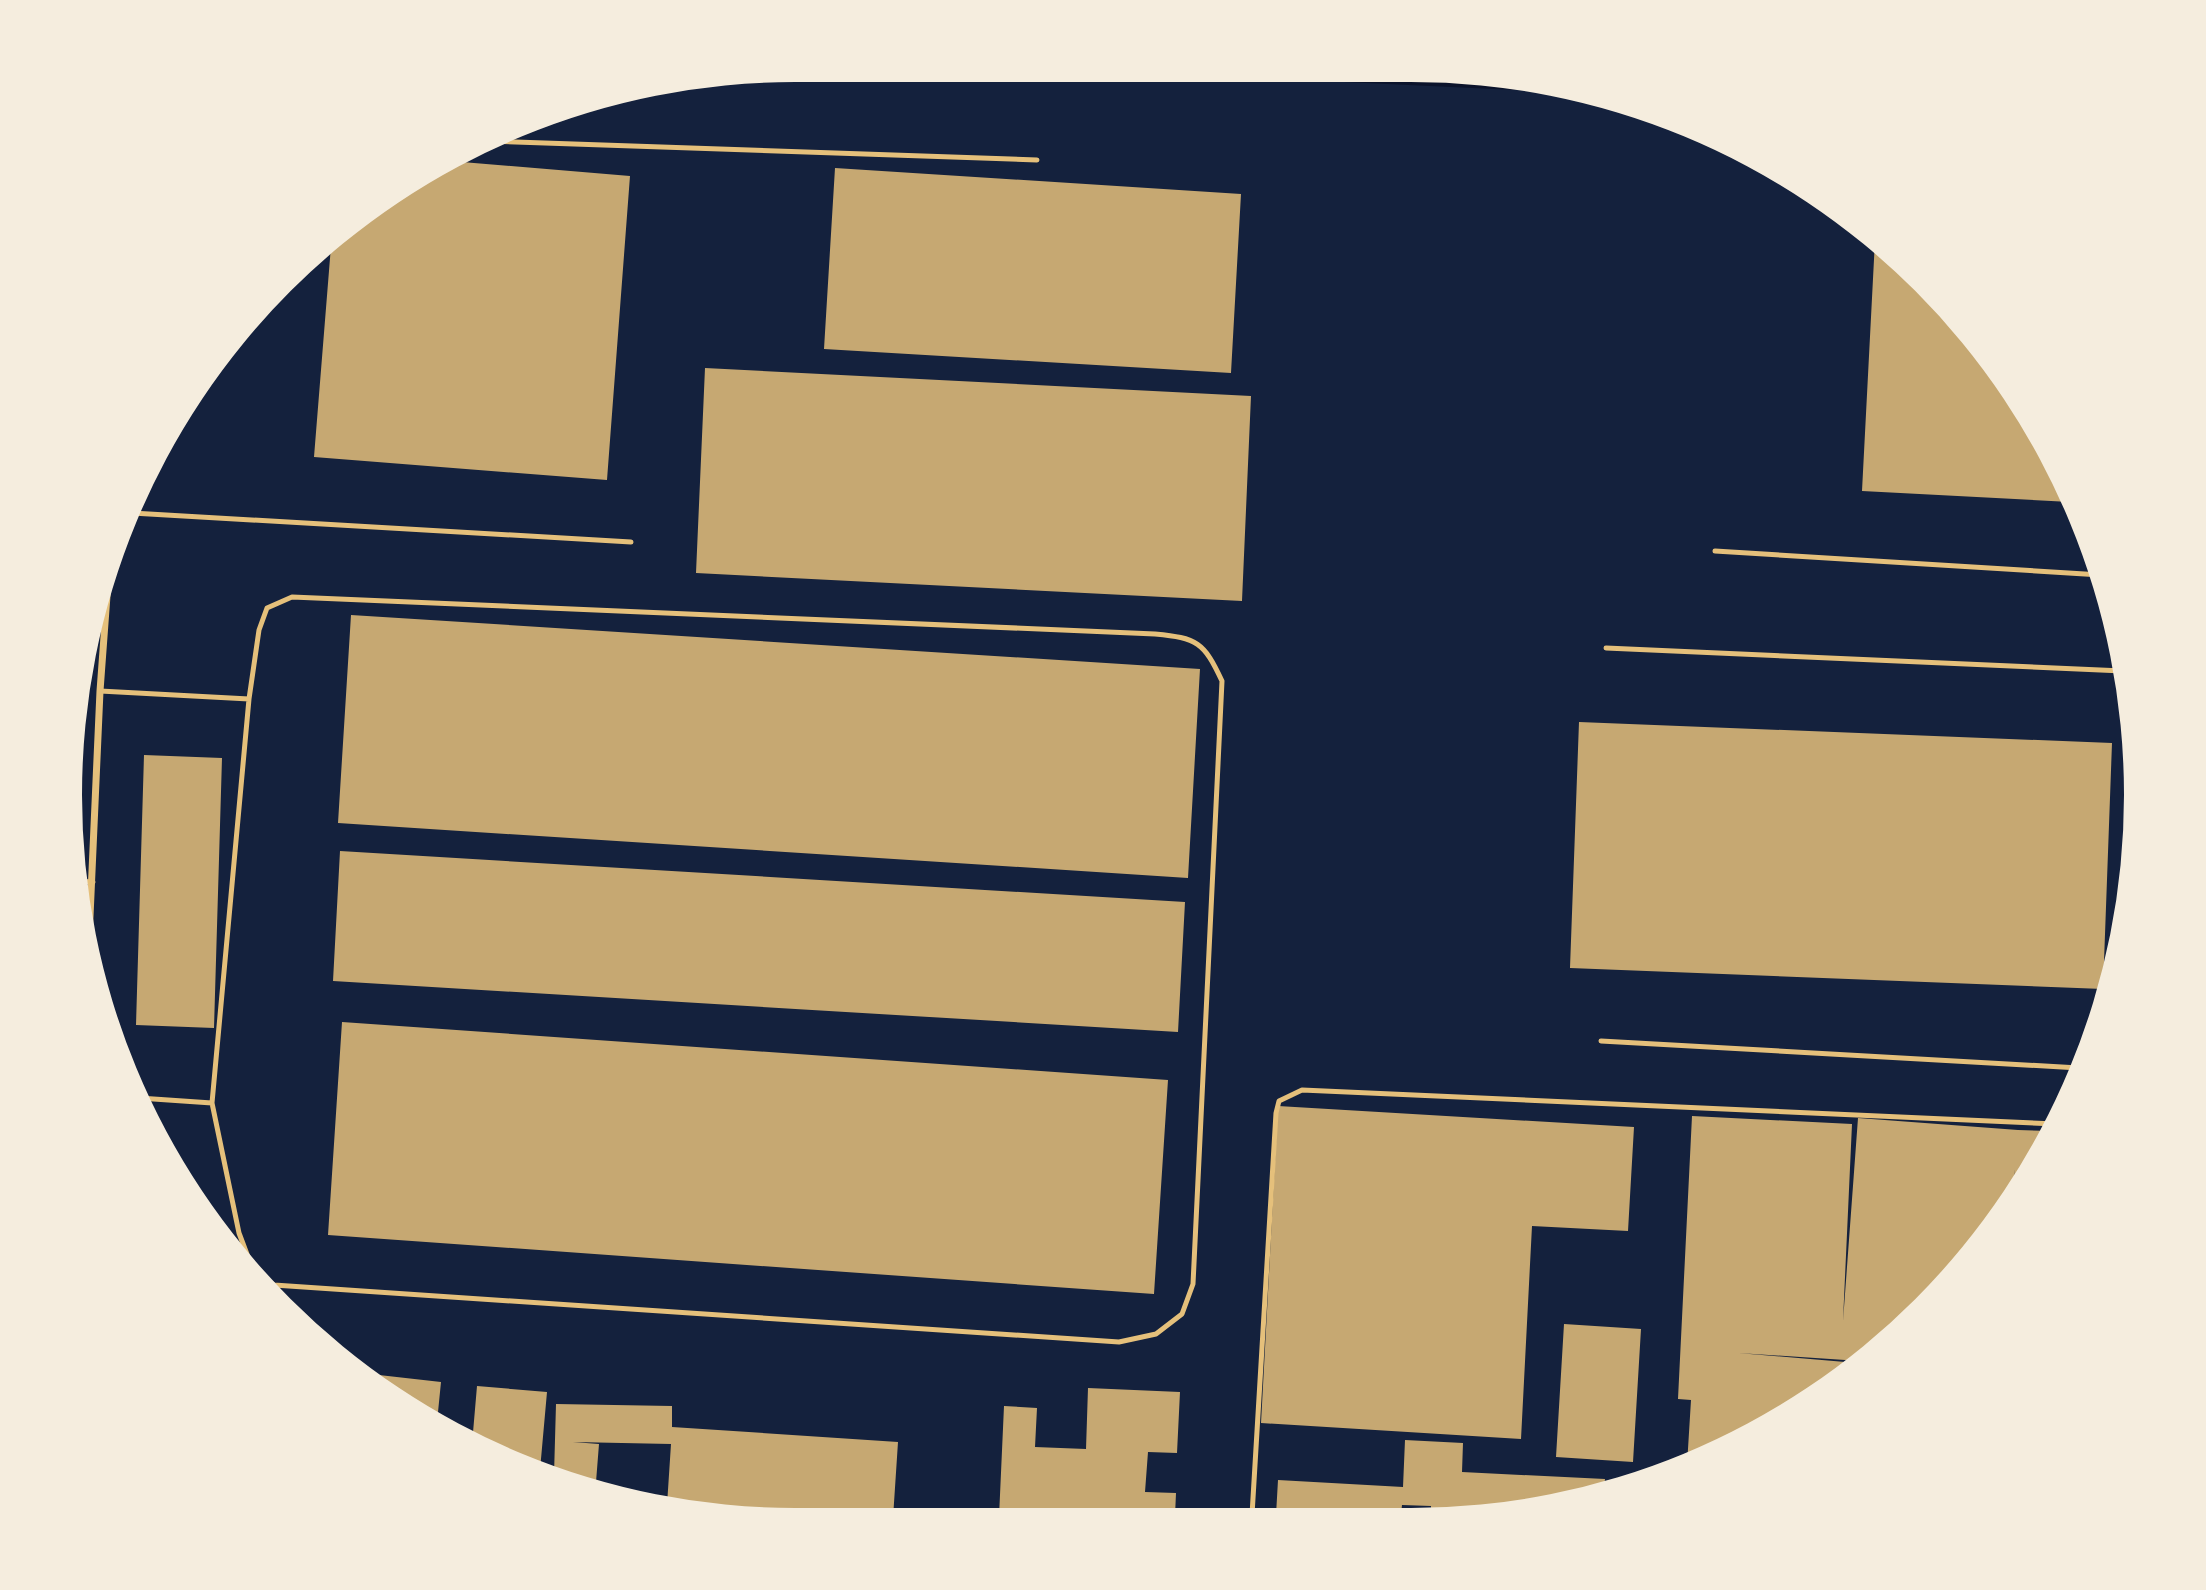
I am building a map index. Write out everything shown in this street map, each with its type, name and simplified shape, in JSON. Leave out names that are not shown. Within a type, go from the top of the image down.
[{"type":"street","points":[[91,907],[106,617]]},
{"type":"lane","points":[[511,142],[1037,160]]},
{"type":"lane","points":[[141,514],[631,542]]},
{"type":"lane","points":[[1715,551],[2088,574]]},
{"type":"lane","points":[[244,1246],[212,1103],[249,699],[258,630],[267,608],[292,597],[1187,637],[1210,653],[1222,681],[1193,1284],[1182,1314],[1156,1334],[1119,1342],[278,1285]]},
{"type":"lane","points":[[1606,648],[2113,671]]},
{"type":"lane","points":[[100,691],[249,699]]},
{"type":"lane","points":[[87,882],[93,882]]},
{"type":"lane","points":[[1601,1041],[2069,1067]]},
{"type":"lane","points":[[1252,1508],[1276,1113],[1279,1101],[1290,1095],[1303,1090],[2043,1123]]},
{"type":"lane","points":[[151,1099],[212,1103]]},
{"type":"water","points":[[1343,82],[1458,84],[1515,90]]},
{"type":"building","points":[[468,162],[630,176],[607,480],[314,457],[330,255],[399,202]]},
{"type":"building","points":[[835,168],[1241,194],[1231,373],[824,349]]},
{"type":"building","points":[[1874,254],[1915,291],[1976,361],[2004,399],[2028,439],[2060,501],[1862,491]]},
{"type":"building","points":[[705,368],[1251,396],[1242,601],[696,573]]},
{"type":"building","points":[[351,615],[1200,669],[1188,878],[338,823]]},
{"type":"building","points":[[1579,722],[2112,743],[2104,958],[2096,989],[1570,968]]},
{"type":"building","points":[[144,755],[222,758],[214,1028],[136,1025]]},
{"type":"building","points":[[340,851],[1185,902],[1178,1032],[333,981]]},
{"type":"building","points":[[342,1022],[1168,1080],[1154,1294],[328,1235]]},
{"type":"building","points":[[1278,1106],[1634,1127],[1628,1231],[1532,1226],[1521,1439],[1261,1423]]},
{"type":"building","points":[[1692,1116],[1852,1124],[1843,1321],[1858,1118],[2039,1131],[2004,1191],[1947,1265],[1881,1331],[1845,1360],[1738,1353],[1843,1362],[1807,1388],[1767,1412],[1688,1451],[1691,1400],[1678,1399]]},
{"type":"building","points":[[1564,1324],[1641,1329],[1633,1462],[1556,1457]]},
{"type":"building","points":[[382,1375],[441,1382],[438,1411]]},
{"type":"building","points":[[477,1386],[547,1392],[541,1460],[473,1430]]},
{"type":"building","points":[[1088,1388],[1180,1392],[1177,1453],[1148,1452],[1145,1492],[1176,1493],[1175,1508],[999,1508],[1004,1406],[1037,1408],[1035,1447],[1086,1449]]},
{"type":"building","points":[[556,1404],[672,1406],[672,1427],[898,1442],[894,1508],[748,1506],[668,1496],[671,1444],[573,1442],[599,1444],[596,1479],[554,1465]]},
{"type":"building","points":[[1405,1440],[1463,1443],[1462,1472],[1605,1479],[1550,1494],[1504,1502],[1431,1507],[1402,1505],[1402,1508],[1276,1508],[1278,1480],[1403,1487]]}]
